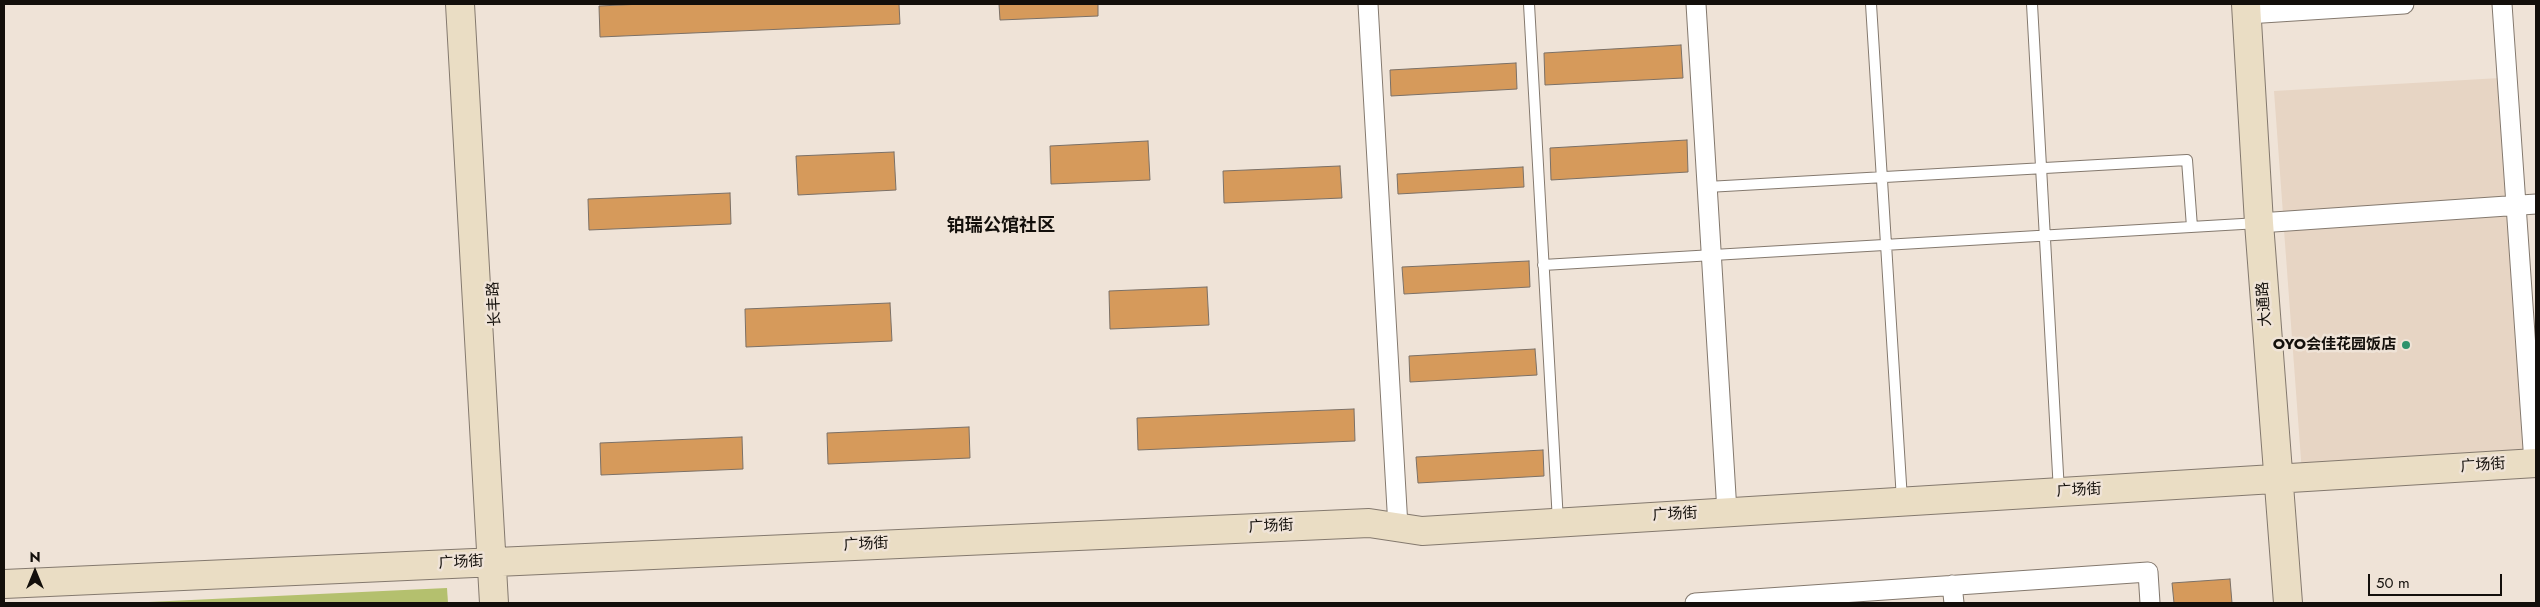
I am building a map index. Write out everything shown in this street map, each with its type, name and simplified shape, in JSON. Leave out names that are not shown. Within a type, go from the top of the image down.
[{"type":"street","points":[[460,4],[500,561],[494,603]]},
{"type":"street","name":"长丰路","points":[[478,4],[500,561],[511,603]]},
{"type":"street","points":[[1368,4],[1398,527]]},
{"type":"street","points":[[1696,4],[1727,512]]},
{"type":"street","points":[[2247,9],[2404,4]]},
{"type":"street","points":[[2502,4],[2535,463]]},
{"type":"street","name":"大通路","points":[[2247,9],[2259,223],[2288,603]]},
{"type":"street","points":[[2259,223],[2536,204]]},
{"type":"street","name":"广场街","points":[[4,584],[1369,523],[1422,531],[2535,463]]},
{"type":"street","points":[[1695,603],[1953,594],[2148,572],[2150,603]]},
{"type":"lane","points":[[1529,4],[1558,522]]},
{"type":"lane","points":[[1871,4],[1902,502]]},
{"type":"lane","points":[[2032,4],[2059,492]]},
{"type":"lane","points":[[1707,187],[2187,160],[2192,227]]},
{"type":"lane","points":[[1543,265],[2259,223]]},
{"type":"shaded area","points":[[2500,78],[2509,198],[2283,214],[2274,91]]},
{"type":"shaded area","name":"OYO会佳花园饭店","points":[[2510,214],[2527,460],[2302,473],[2284,230]]},
{"type":"green space","points":[[447,588],[448,603],[127,603]]},
{"type":"building","points":[[643,4],[899,4],[900,24],[600,37],[599,6]]},
{"type":"building","points":[[999,4],[1098,4],[1098,16],[1000,20]]},
{"type":"building","points":[[1681,45],[1683,78],[1545,85],[1544,53]]},
{"type":"building","points":[[1516,63],[1517,89],[1391,96],[1390,70]]},
{"type":"building","points":[[1687,140],[1688,172],[1551,180],[1550,148]]},
{"type":"building","points":[[1148,141],[1150,180],[1051,184],[1050,146]]},
{"type":"building","points":[[894,152],[896,190],[798,195],[796,156]]},
{"type":"building","points":[[1340,166],[1342,198],[1224,203],[1223,171]]},
{"type":"building","points":[[1523,167],[1524,187],[1398,194],[1397,174]]},
{"type":"building","points":[[730,193],[731,224],[589,230],[588,199]]},
{"type":"building","points":[[1529,261],[1530,287],[1404,294],[1402,267]]},
{"type":"building","points":[[1207,287],[1209,325],[1110,329],[1109,291]]},
{"type":"building","points":[[890,303],[892,341],[746,347],[745,309]]},
{"type":"building","points":[[1535,349],[1537,375],[1410,382],[1409,356]]},
{"type":"building","points":[[1354,409],[1355,441],[1138,450],[1137,418]]},
{"type":"building","points":[[969,427],[970,458],[828,464],[827,433]]},
{"type":"building","points":[[742,437],[743,469],[601,475],[600,443]]},
{"type":"building","points":[[1543,450],[1544,476],[1418,483],[1416,457]]},
{"type":"building","points":[[2230,579],[2232,603],[2174,603],[2172,583]]},
{"type":"place","name":"OYO会佳花园饭店","points":[[2406,345]]},
{"type":"district","name":"铂瑞公馆社区","points":[[1001,227]]}]
